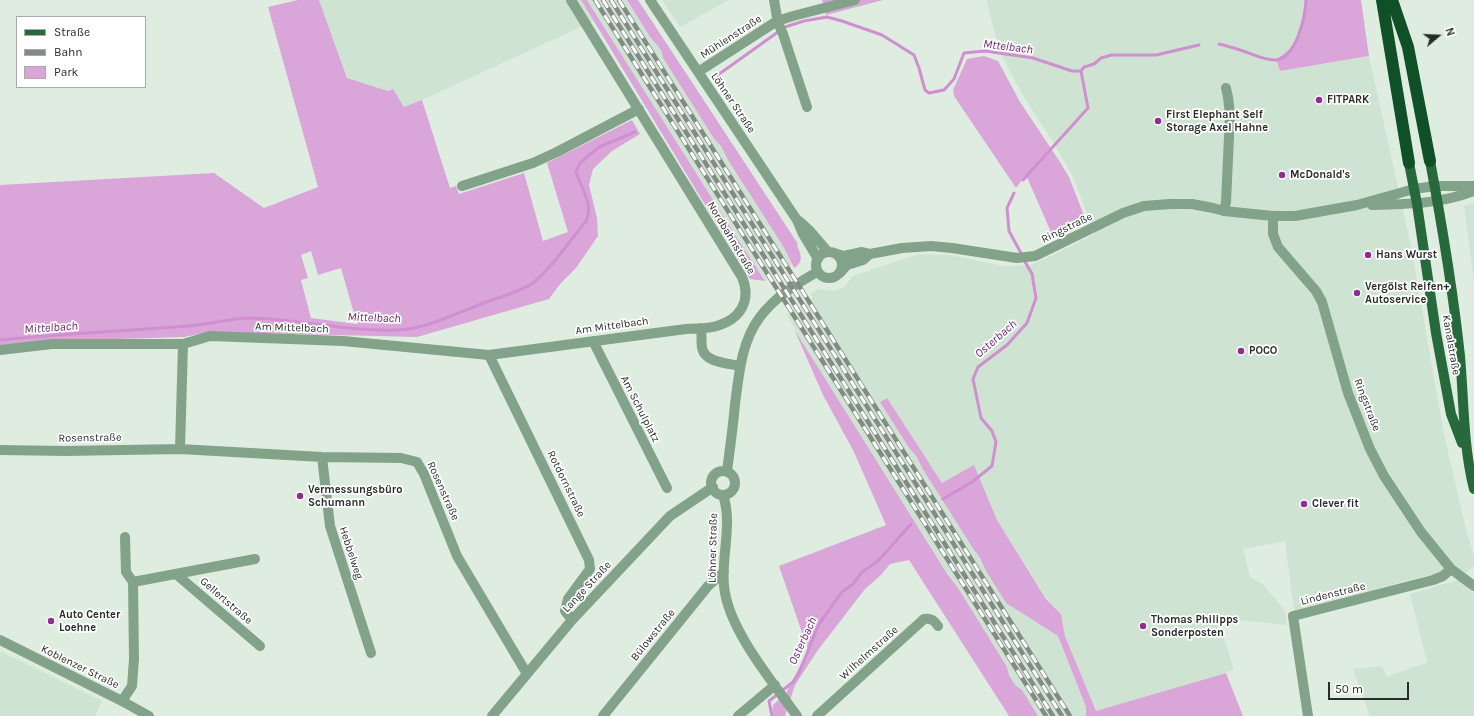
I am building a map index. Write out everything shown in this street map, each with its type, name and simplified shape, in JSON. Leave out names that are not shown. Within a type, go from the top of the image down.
[{"type":"highway","points":[[1382,0],[1409,163]]},
{"type":"highway","points":[[1392,0],[1408,47],[1430,161]]},
{"type":"main road","name":"Kanalstraße","points":[[1430,161],[1438,201],[1460,357],[1462,406],[1467,459]]},
{"type":"main road","name":"Kanalstraße","points":[[1409,163],[1417,204],[1436,333],[1451,414],[1467,459],[1474,489]]},
{"type":"street","name":"Nordbahnstraße","points":[[571,0],[742,277],[745,298],[743,305],[736,316],[717,326],[702,328]]},
{"type":"street","name":"Löhner Straße","points":[[650,0],[797,220],[803,234],[818,259]]},
{"type":"street","points":[[774,0],[778,22]]},
{"type":"street","name":"Mühlenstraße","points":[[698,72],[778,22],[793,16],[855,0]]},
{"type":"street","name":"Mühlenstraße","points":[[778,22],[807,107]]},
{"type":"street","points":[[1224,211],[1226,202],[1230,115],[1226,88]]},
{"type":"street","points":[[462,186],[533,163],[639,109]]},
{"type":"street","name":"Ringstraße","points":[[831,253],[844,256],[862,252],[870,254],[902,248],[931,246],[959,248],[1017,258],[1028,257],[1035,256],[1123,214],[1144,206],[1192,204],[1224,211],[1273,216],[1295,216],[1357,205],[1414,189],[1435,186],[1474,186]]},
{"type":"street","name":"Ringstraße","points":[[1357,205],[1417,204],[1459,197],[1474,191]]},
{"type":"street","name":"Ringstraße","points":[[1273,216],[1273,234],[1278,247],[1316,291],[1322,302],[1348,393],[1374,456],[1384,476],[1421,532],[1451,569],[1474,586]]},
{"type":"street","name":"Löhner Straße","points":[[797,220],[831,253]]},
{"type":"street","points":[[823,253],[831,253],[838,256],[842,264],[840,272],[833,278],[829,279],[824,278],[818,272],[816,267],[818,259],[823,253]]},
{"type":"street","name":"Ringstraße","points":[[840,272],[847,265],[863,260],[870,254]]},
{"type":"street","points":[[727,471],[740,366],[752,330],[774,301],[790,288],[818,272]]},
{"type":"street","points":[[702,328],[702,347],[708,357],[715,361],[740,366]]},
{"type":"street","name":"Am Mittelbach","points":[[0,350],[52,344],[183,344],[210,336],[343,341],[489,355],[702,328]]},
{"type":"street","name":"Am Schulplatz","points":[[593,341],[667,488]]},
{"type":"street","points":[[180,449],[183,344]]},
{"type":"street","name":"Rotdornstraße","points":[[489,355],[590,560],[590,569],[568,599],[565,611],[572,620]]},
{"type":"street","name":"Rosenstraße","points":[[0,450],[66,451],[180,449],[322,457],[401,458],[417,462],[424,474],[458,556],[527,674]]},
{"type":"street","name":"Hebbelweg","points":[[322,457],[330,526],[371,653]]},
{"type":"street","points":[[727,471],[733,476],[735,486],[730,492],[723,495],[717,493],[713,488],[713,476],[719,472],[727,471]]},
{"type":"street","name":"Lange Straße","points":[[492,716],[572,620],[670,516],[713,488]]},
{"type":"street","name":"Löhner Straße","points":[[723,495],[727,519],[724,572],[726,598],[733,620],[747,645],[777,688]]},
{"type":"street","points":[[122,701],[132,686],[134,659],[133,582],[126,572],[125,537]]},
{"type":"street","name":"Gellertstraße","points":[[133,582],[255,559]]},
{"type":"street","name":"Lindenstraße","points":[[1308,716],[1293,616],[1433,580],[1442,576],[1451,569]]},
{"type":"street","name":"Bülowstraße","points":[[604,716],[708,586],[724,572]]},
{"type":"street","name":"Gellertstraße","points":[[176,574],[260,646]]},
{"type":"street","name":"Wilhelmstraße","points":[[817,716],[924,619],[930,618],[934,620],[938,626]]},
{"type":"street","name":"Koblenzer Straße","points":[[0,640],[149,716]]},
{"type":"street","points":[[738,716],[777,688],[797,716]]},
{"type":"shaded area","points":[[319,0],[581,0],[594,21],[404,107],[388,91],[347,78]]},
{"type":"shaded area","points":[[587,0],[627,0],[650,37],[661,50],[663,58],[715,140],[721,146],[728,160],[783,246],[792,265],[765,281]]},
{"type":"shaded area","points":[[662,0],[729,0],[680,27]]},
{"type":"shaded area","points":[[987,0],[1305,0],[1305,13],[1298,36],[1289,50],[1276,59],[1280,71],[1369,56],[1412,251],[1443,430],[1466,529],[1474,556],[1474,566],[1465,574],[1457,568],[1294,610],[1285,541],[1243,549],[1250,577],[1263,584],[1285,611],[1287,625],[1218,618],[1234,670],[1096,712],[1065,636],[1061,614],[1047,599],[997,520],[974,466],[942,483],[886,398],[880,402],[909,448],[917,457],[922,468],[979,556],[986,571],[1006,603],[1058,636],[1086,707],[1086,716],[1038,716],[1022,690],[1015,686],[1009,675],[1007,667],[819,370],[787,315],[813,298],[810,294],[818,289],[835,291],[844,287],[853,276],[919,254],[951,255],[1003,266],[1030,265],[1095,234],[1072,175],[1025,99],[1001,55]]},
{"type":"shaded area","points":[[1474,203],[1474,282],[1464,206]]},
{"type":"shaded area","points":[[1458,580],[1474,593],[1474,716],[1370,716],[1353,669],[1382,666],[1387,677],[1427,663],[1410,594]]},
{"type":"shaded area","points":[[0,651],[102,701],[95,716],[0,716]]},
{"type":"green space","points":[[298,0],[319,0],[347,78],[388,91],[393,89],[404,107],[422,100],[450,188],[456,186],[459,194],[524,173],[543,241],[568,232],[547,163],[632,120],[640,134],[612,151],[593,169],[589,185],[597,218],[598,236],[576,268],[560,284],[549,299],[417,337],[210,332],[184,337],[53,341],[0,348],[0,185],[214,173],[264,208],[318,187],[268,7]],"holes":[[[311,251],[318,275],[341,268],[357,324],[311,318],[301,280],[308,278],[301,255]]]},
{"type":"green space","points":[[581,0],[587,0],[765,281],[750,279]]},
{"type":"green space","points":[[627,0],[638,0],[798,244],[797,246],[801,258],[799,264],[794,268],[783,246],[728,160],[721,146],[715,140],[663,58],[661,50],[650,37]]},
{"type":"green space","points":[[822,0],[883,0],[826,15]]},
{"type":"green space","points":[[1305,0],[1361,0],[1369,56],[1280,71],[1276,59],[1290,48],[1299,34],[1304,17]]},
{"type":"green space","points":[[984,56],[998,61],[1020,102],[1069,177],[1087,223],[1054,239],[1026,175],[1016,188],[954,96],[953,90],[967,59]]},
{"type":"green space","points":[[794,329],[948,575],[958,588],[1007,667],[1009,675],[1015,685],[1022,690],[1038,716],[1009,716],[909,560],[890,564],[881,575],[865,589],[818,650],[795,685],[785,716],[772,716],[773,705],[786,693],[808,650],[779,566],[886,525],[854,452],[823,395]]},
{"type":"green space","points":[[887,398],[942,483],[974,465],[997,520],[1046,599],[1061,614],[1065,636],[1096,711],[1226,673],[1243,716],[1086,716],[1086,707],[1058,636],[1006,603],[986,571],[979,556],[922,468],[917,457],[909,448],[880,402]]},
{"type":"waterway","name":"Mttelbach","points":[[1219,44],[1268,59],[1276,60],[1283,57],[1289,52],[1294,44],[1302,26],[1306,0]]},
{"type":"waterway","name":"Mttelbach","points":[[715,77],[785,27],[804,21],[827,17],[882,35],[914,55],[925,90],[929,93],[944,90],[954,79],[964,53],[985,51],[1033,58],[1072,71],[1081,71],[1084,67],[1094,64],[1101,58],[1112,55],[1156,55],[1199,45]]},
{"type":"waterway","name":"Osterbach","points":[[1023,180],[1088,108],[1081,71]]},
{"type":"waterway","name":"Mittelbach","points":[[0,340],[196,325],[250,318],[379,330],[408,329],[429,324],[508,295],[528,286],[541,276],[555,261],[586,221],[589,209],[588,203],[576,172],[580,163],[599,147],[635,132]]},
{"type":"waterway","name":"Osterbach","points":[[1014,193],[1007,208],[1009,231],[1022,255]]},
{"type":"waterway","name":"Osterbach","points":[[943,499],[972,482],[992,466],[996,442],[992,431],[981,418],[973,379],[978,367],[1007,345],[1027,323],[1036,298],[1032,274],[1024,260]]},
{"type":"waterway","name":"Osterbach","points":[[772,716],[769,701],[793,682],[799,673],[819,624],[842,592],[853,584],[862,572],[878,561],[911,524]]},
{"type":"railway","points":[[595,0],[1046,716]]},
{"type":"railway","points":[[603,0],[1053,716]]},
{"type":"railway","points":[[611,0],[1062,716]]},
{"type":"railway","points":[[619,0],[1070,716]]},
{"type":"place","name":"FITPARK","points":[[1319,100]]},
{"type":"place","name":"First Elephant Self Storage Axel Hahne","points":[[1158,121]]},
{"type":"place","name":"McDonald's","points":[[1282,175]]},
{"type":"place","name":"Hans Wurst","points":[[1368,255]]},
{"type":"place","name":"Vergölst Reifen+ Autoservice","points":[[1357,293]]},
{"type":"place","name":"POCO","points":[[1241,351]]},
{"type":"place","name":"Vermessungsbüro Schumann","points":[[300,496]]},
{"type":"place","name":"Clever fit","points":[[1304,504]]},
{"type":"place","name":"Auto Center Loehne","points":[[51,621]]},
{"type":"place","name":"Thomas Philipps Sonderposten","points":[[1143,626]]}]
